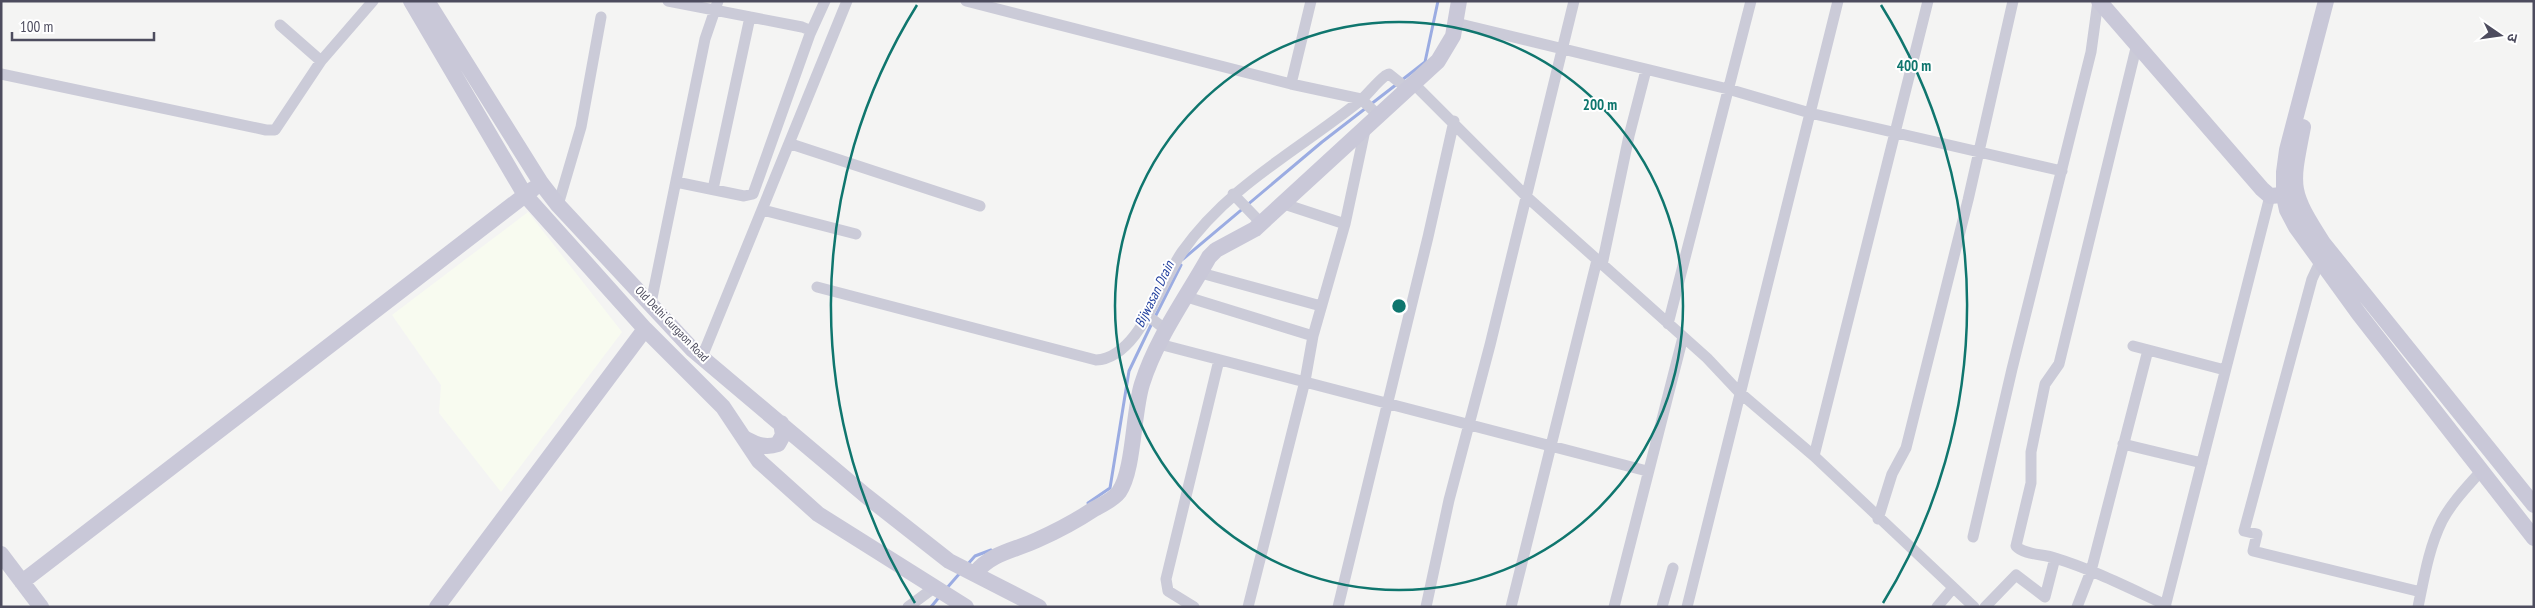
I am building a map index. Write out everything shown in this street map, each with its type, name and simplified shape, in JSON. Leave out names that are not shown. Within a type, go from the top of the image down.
[{"type":"main road","name":"Old Delhi Gurgaon Road","points":[[411,1],[525,195],[649,333],[723,407],[759,461],[818,514],[966,607]]},
{"type":"main road","points":[[969,571],[990,558],[1036,540],[1075,521],[1111,499],[1118,492],[1126,474],[1135,414],[1142,385],[1162,333],[1187,297],[1209,257],[1216,250],[1248,233],[1259,221],[1365,130],[1378,114],[1410,87],[1448,49],[1456,23],[1459,1]]},
{"type":"main road","points":[[2099,1],[2137,44],[2283,195],[2302,210],[2323,242],[2534,505]]},
{"type":"main road","points":[[2326,1],[2287,150],[2283,195],[2287,210],[2296,227],[2320,262],[2534,538]]},
{"type":"main road","points":[[2283,195],[2294,172],[2308,106],[2335,1]]},
{"type":"main road","name":"Old Delhi Gurgaon Road","points":[[428,2],[541,183],[558,205],[702,357],[865,495],[949,561],[1040,607]]},
{"type":"main road","points":[[22,582],[541,183]]},
{"type":"main road","points":[[437,607],[649,333]]},
{"type":"main road","points":[[446,607],[649,333]]},
{"type":"main road","points":[[744,438],[759,446],[769,447],[778,444],[783,435],[781,423]]},
{"type":"main road","points":[[1,554],[41,607]]},
{"type":"street","points":[[1,74],[266,130],[274,130],[279,126],[321,61],[372,1]]},
{"type":"street","points":[[668,1],[716,6],[750,17],[802,27],[807,29],[810,34]]},
{"type":"street","points":[[676,182],[744,196],[753,194],[810,34],[825,1]]},
{"type":"street","points":[[702,357],[847,1]]},
{"type":"street","points":[[966,1],[1363,101],[1378,114]]},
{"type":"street","points":[[1291,84],[1311,1]]},
{"type":"street","points":[[1426,607],[1448,500],[1527,196],[1574,1]]},
{"type":"street","points":[[1668,324],[1751,1]]},
{"type":"street","points":[[1687,607],[1739,392],[1838,1]]},
{"type":"street","points":[[1814,456],[1928,1]]},
{"type":"street","points":[[1878,519],[1892,474],[1906,448],[1979,153],[2014,1]]},
{"type":"street","points":[[1973,537],[2014,361],[2091,52],[2099,1]]},
{"type":"street","points":[[652,303],[706,39],[716,6]]},
{"type":"street","points":[[558,205],[581,127],[601,17]]},
{"type":"street","points":[[713,189],[750,17]]},
{"type":"street","points":[[1456,23],[1728,89],[1810,113],[2062,171]]},
{"type":"street","points":[[280,25],[321,61]]},
{"type":"street","points":[[2137,44],[2059,364],[2045,384],[2031,452],[2032,483],[2016,542],[2017,548],[2055,558],[2091,571],[2166,606],[2225,370],[2283,195]]},
{"type":"street","points":[[1511,607],[1550,446],[1600,262],[1646,70]]},
{"type":"street","points":[[818,287],[1096,360],[1112,357],[1120,351],[1149,317],[1183,250],[1205,223],[1278,159],[1363,101],[1389,74],[1410,87],[1454,121],[1527,196],[1683,337],[1739,392],[1814,456],[1878,519],[1974,607]]},
{"type":"street","points":[[1338,607],[1454,121]]},
{"type":"street","points":[[1248,607],[1304,381],[1313,336],[1345,224],[1365,130]]},
{"type":"street","points":[[790,144],[980,206]]},
{"type":"street","points":[[1235,196],[1259,221]]},
{"type":"street","points":[[1281,204],[1345,224]]},
{"type":"street","points":[[763,210],[856,234]]},
{"type":"street","points":[[2320,262],[2312,279],[2244,531],[2257,534],[2252,551],[2421,592]]},
{"type":"street","points":[[1201,273],[1321,306]]},
{"type":"street","points":[[1187,297],[1313,336]]},
{"type":"street","points":[[1149,317],[1162,333],[1218,360],[1388,402],[1468,425],[1647,470]]},
{"type":"street","points":[[1614,607],[1647,470],[1683,337]]},
{"type":"street","points":[[2132,346],[2225,370]]},
{"type":"street","points":[[2077,607],[2091,571],[2148,350]]},
{"type":"street","points":[[1194,607],[1168,592],[1166,579],[1218,360]]},
{"type":"street","points":[[2123,444],[2202,463]]},
{"type":"street","points":[[2418,607],[2442,522],[2457,498],[2481,471]]},
{"type":"street","points":[[1985,607],[2016,575],[2045,597],[2055,558]]},
{"type":"street","points":[[1662,607],[1673,568]]},
{"type":"street","points":[[1937,607],[1953,588]]},
{"type":"street","points":[[908,607],[941,591]]},
{"type":"shaded area","points":[[528,212],[622,332],[501,492],[439,413],[441,385],[392,315]]},
{"type":"waterway","name":"Bijwasan Drain","points":[[1402,80],[1425,62],[1438,1]]},
{"type":"waterway","name":"Bijwasan Drain","points":[[1183,259],[1322,142],[1397,84]]},
{"type":"waterway","name":"Bijwasan Drain","points":[[1155,317],[1181,265]]},
{"type":"waterway","name":"Bijwasan Drain","points":[[1088,503],[1110,488],[1129,371],[1152,323]]},
{"type":"waterway","name":"Bijwasan Drain","points":[[967,565],[975,556],[991,550]]},
{"type":"waterway","name":"Bijwasan Drain","points":[[946,589],[960,573]]},
{"type":"waterway","name":"Bijwasan Drain","points":[[931,607],[940,596]]}]
